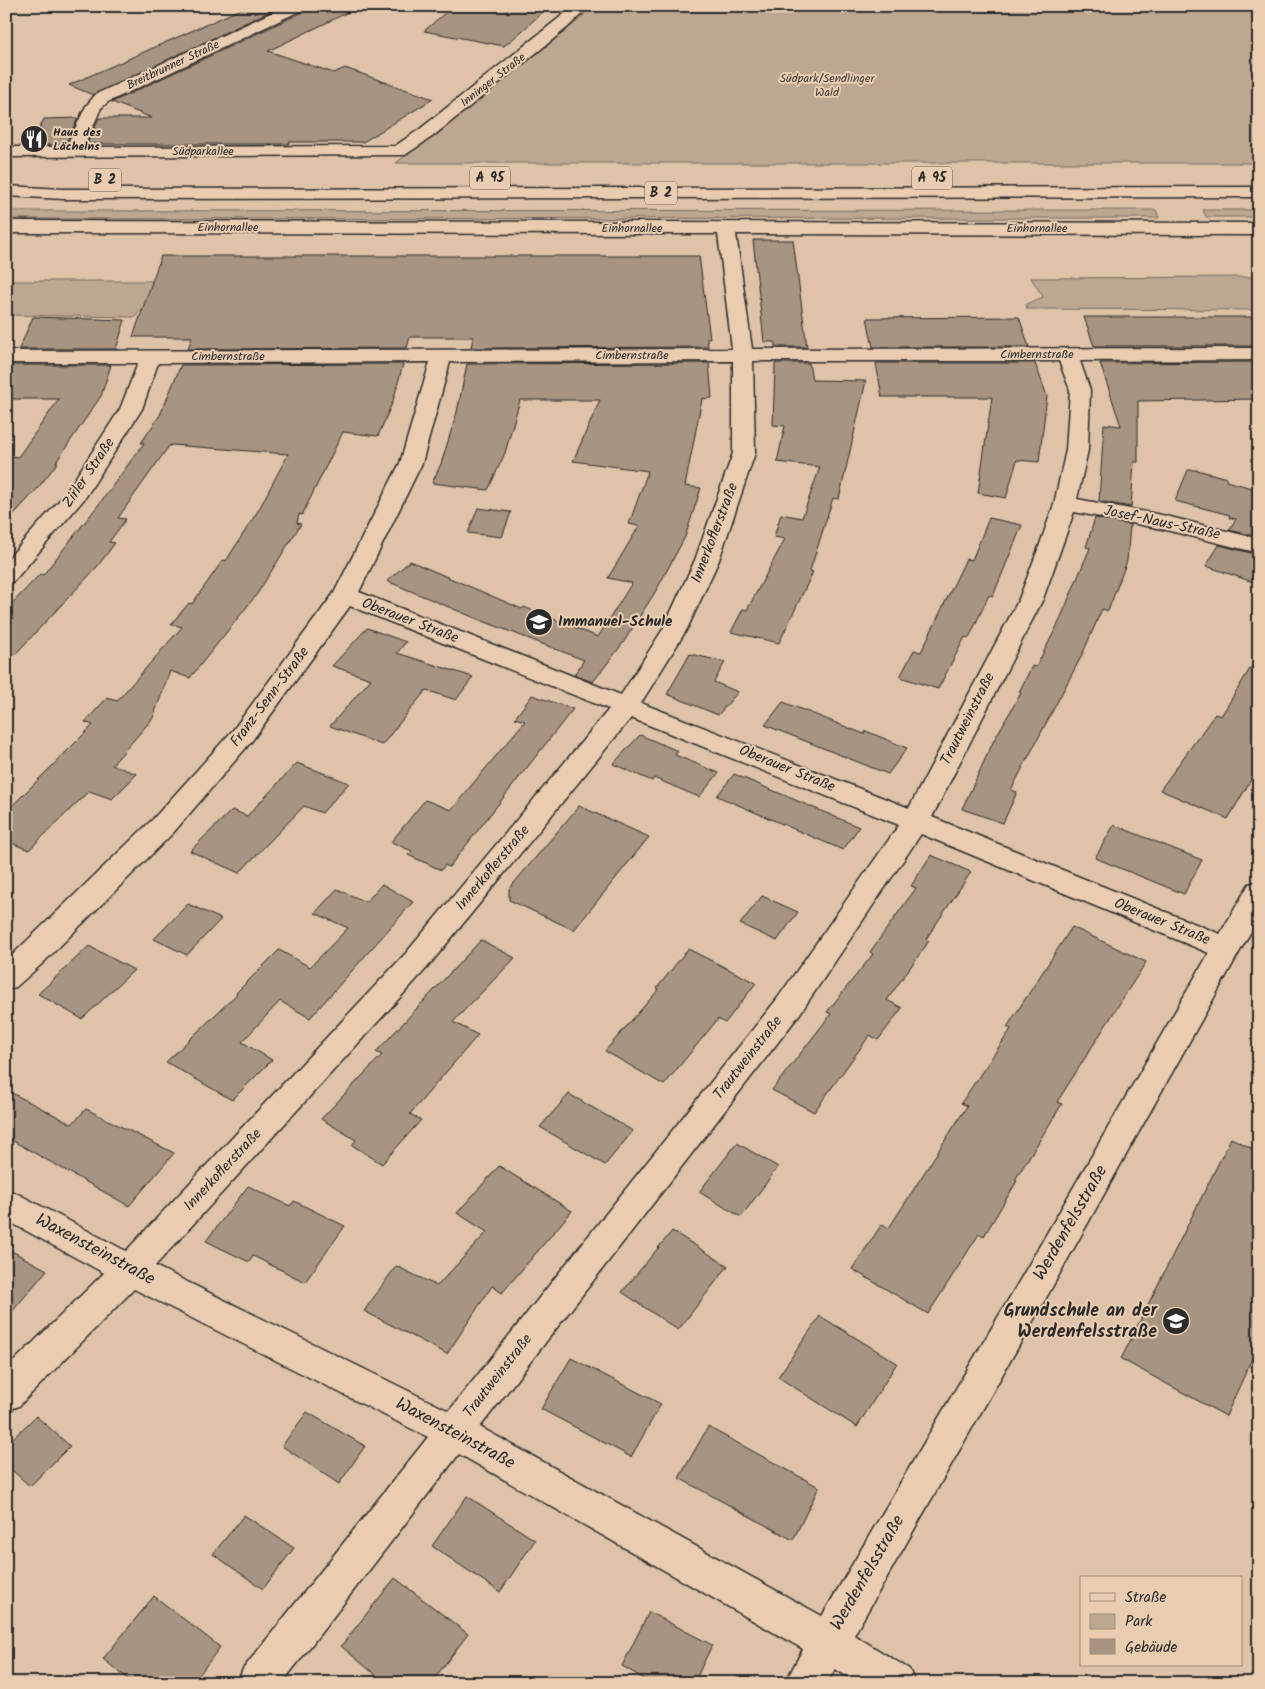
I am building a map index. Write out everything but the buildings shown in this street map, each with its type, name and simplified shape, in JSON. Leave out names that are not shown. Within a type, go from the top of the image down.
[{"type":"main road","name":"Breitbrunner Straße","points":[[73,151],[94,106],[102,98],[299,6]]},
{"type":"main road","name":"Inninger Straße","points":[[399,151],[434,127],[562,26],[583,6]]},
{"type":"main road","name":"Südparkallee","points":[[6,152],[399,151]]},
{"type":"main road","name":"A 95","points":[[204,179],[1259,178]]},
{"type":"main road","name":"B 2","points":[[6,180],[204,179]]},
{"type":"main road","points":[[6,191],[64,194]]},
{"type":"main road","name":"B 2","points":[[6,198],[64,194],[1259,192]]},
{"type":"main road","name":"Einhornallee","points":[[6,227],[1259,229]]},
{"type":"main road","name":"Innerkoflerstraße","points":[[6,1394],[130,1270],[416,961],[627,705],[675,630],[707,560],[725,513],[744,453],[743,355],[726,228]]},
{"type":"main road","name":"Trautweinstraße","points":[[257,1683],[788,1007],[916,821],[1031,599],[1064,504],[1077,450],[1080,390],[1067,354]]},
{"type":"main road","name":"Cimbernstraße","points":[[6,356],[1259,354]]},
{"type":"main road","name":"Franz-Senn-Straße","points":[[6,979],[34,955],[163,826],[242,736],[345,595],[411,463],[442,355]]},
{"type":"main road","name":"Zirler Straße","points":[[6,576],[74,498],[131,409],[150,357]]},
{"type":"main road","name":"Josef-Naus-Straße","points":[[1064,504],[1132,515],[1222,535],[1259,546]]},
{"type":"main road","name":"Oberauer Straße","points":[[345,595],[627,705],[1226,948]]},
{"type":"main road","name":"Werdenfelsstraße","points":[[805,1683],[1039,1278],[1259,891]]},
{"type":"main road","name":"Waxensteinstraße","points":[[6,1204],[130,1270],[454,1432],[829,1642],[895,1683]]},
{"type":"green space","name":"Südpark/Sendlinger Wald","points":[[592,6],[1259,6],[1259,163],[396,163],[580,19]]},
{"type":"green space","points":[[1156,210],[1159,218],[6,219],[6,211]]},
{"type":"green space","points":[[1203,210],[1259,210],[1259,217],[1206,217]]},
{"type":"green space","points":[[1259,277],[1259,310],[1027,309],[1026,304],[1043,297],[1031,278]]},
{"type":"green space","points":[[6,281],[260,281],[600,313],[139,311],[136,317],[6,315]]},
{"type":"place","name":"Haus des Lächelns","points":[[34,139]]},
{"type":"place","name":"Immanuel-Schule","points":[[539,622]]},
{"type":"place","name":"Grundschule an der Werdenfelsstraße","points":[[1176,1321]]}]
